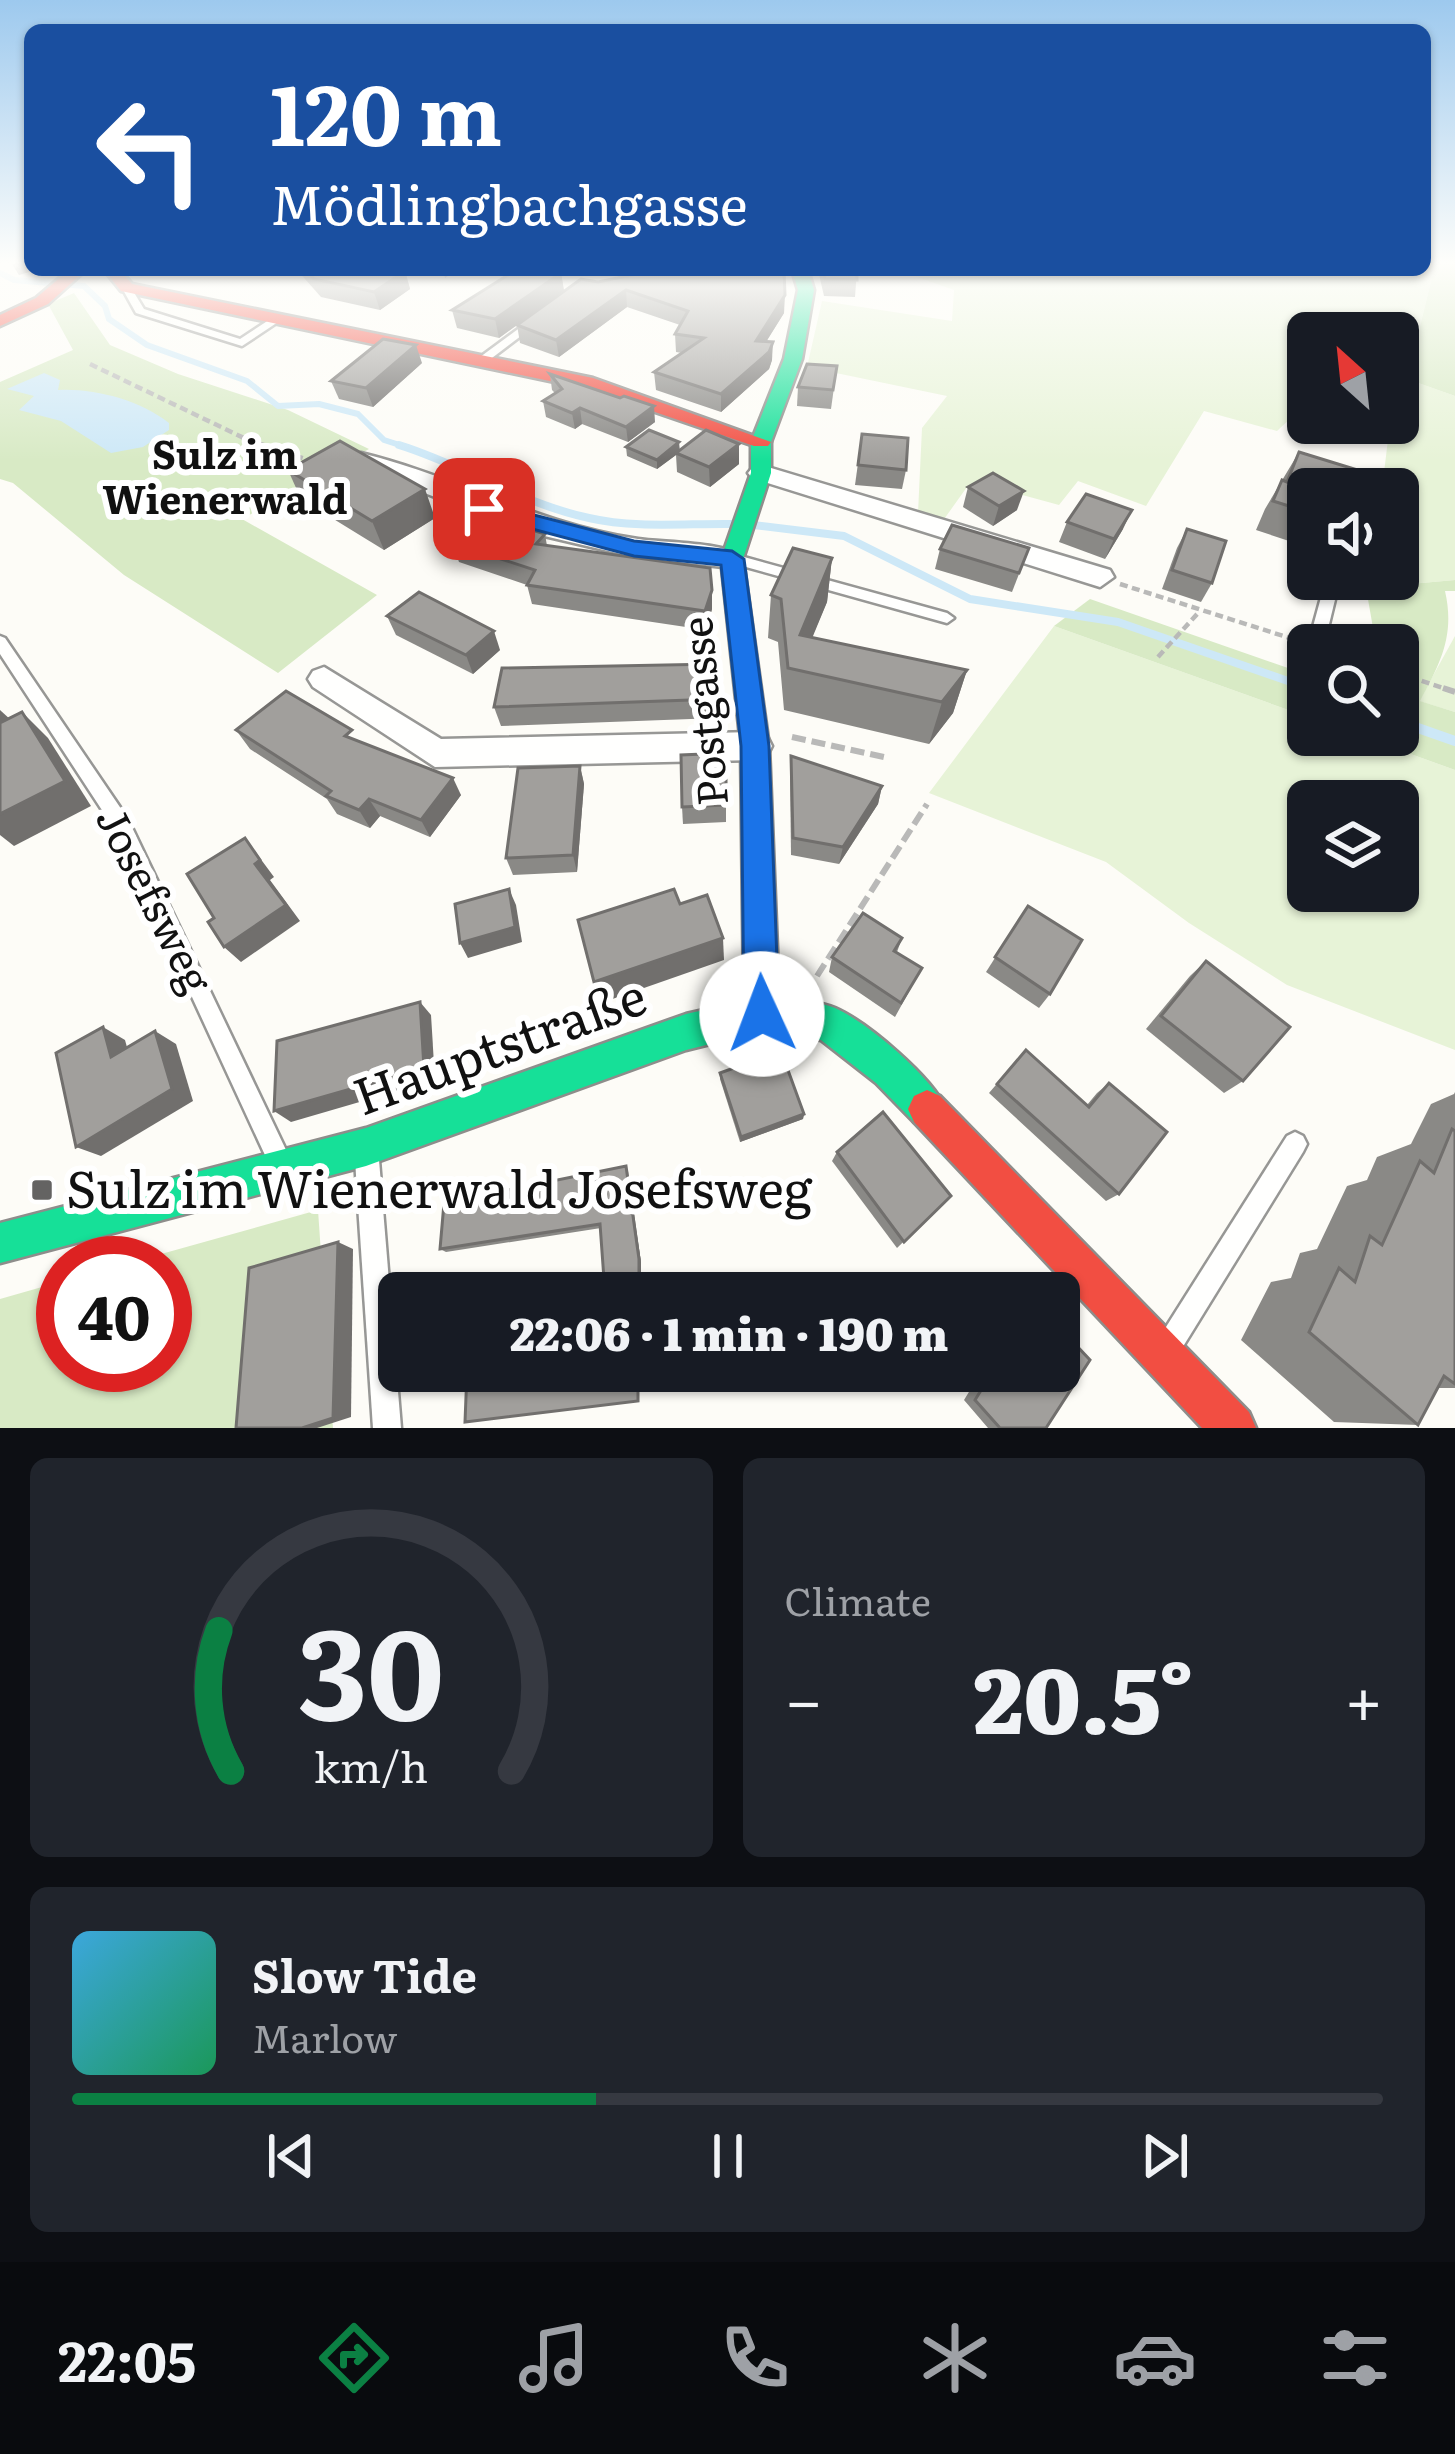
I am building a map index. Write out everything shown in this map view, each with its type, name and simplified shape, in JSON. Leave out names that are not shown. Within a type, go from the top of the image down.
[{"type":"street","points":[[314,328],[593,384],[761,442]]},
{"type":"street","name":"Postgasse","points":[[762,1014],[754,737],[732,559],[761,473],[761,442],[793,359],[799,328]]},
{"type":"street","points":[[362,460],[533,524],[634,548],[732,559]]},
{"type":"street","points":[[761,473],[1100,577]]},
{"type":"street","points":[[324,679],[435,753],[754,737]]},
{"type":"street","name":"Hauptstraße","points":[[0,1244],[366,1147],[686,1032],[762,1014],[792,1015],[828,1023],[889,1070],[1233,1428]]},
{"type":"lane","points":[[480,362],[527,328]]},
{"type":"lane","points":[[732,559],[947,618]]},
{"type":"lane","name":"Josefsweg","points":[[0,642],[122,825],[284,1171]]},
{"type":"lane","points":[[1161,1357],[1295,1144]]},
{"type":"lane","points":[[366,1147],[388,1428]]},
{"type":"path","points":[[90,364],[246,439],[308,460],[362,460]]},
{"type":"path","points":[[1100,577],[1287,637]]},
{"type":"path","points":[[1158,657],[1199,612]]},
{"type":"path","points":[[1419,680],[1455,692]]},
{"type":"path","points":[[754,737],[884,757]]},
{"type":"path","points":[[792,1015],[927,804]]},
{"type":"green space","points":[[61,328],[98,328],[110,345],[178,374],[288,410],[369,449],[242,519],[377,595],[278,673],[124,575],[13,483],[0,479],[0,382],[73,350]]},
{"type":"green space","points":[[816,328],[1287,328],[1287,422],[1277,431],[1204,411],[1146,506],[1078,481],[1059,505],[989,486],[985,492],[967,487],[942,522],[918,513],[922,428],[947,396],[807,367]]},
{"type":"green space","points":[[1420,328],[1455,328],[1455,396],[1419,383]]},
{"type":"green space","points":[[1419,383],[1455,396],[1455,580],[1419,583],[1419,468],[1385,468],[1387,444],[1419,444]]},
{"type":"green space","points":[[1455,580],[1455,591],[1445,591],[1444,648],[1420,701],[1455,712],[1455,770],[1416,756],[1419,624],[1372,624],[1368,600],[1419,600],[1419,583]]},
{"type":"green space","points":[[1090,599],[1287,668],[1287,709],[1054,626]]},
{"type":"green space","points":[[1054,626],[1287,709],[1287,756],[1416,756],[1455,770],[1455,1050],[1287,985],[1189,923],[1106,862],[929,793]]},
{"type":"green space","points":[[1455,636],[1455,712],[1419,701]]},
{"type":"green space","points":[[318,1210],[333,1428],[0,1428],[0,1299],[36,1289],[36,1392],[192,1392],[192,1245]]},
{"type":"water","points":[[44,373],[60,380],[58,390],[101,393],[131,402],[169,423],[169,430],[143,447],[111,453],[61,421],[19,410],[34,396],[7,389]]},
{"type":"building","points":[[524,328],[573,328],[556,340]]},
{"type":"building","points":[[679,328],[764,328],[756,341],[773,342],[769,352],[721,394],[654,372],[704,338],[675,334]]},
{"type":"building","points":[[383,339],[416,345],[366,388],[331,381]]},
{"type":"building","points":[[807,364],[837,366],[833,390],[798,387]]},
{"type":"building","points":[[550,374],[654,406],[626,427],[580,408],[572,413],[543,401],[562,389]]},
{"type":"building","points":[[649,430],[679,442],[657,460],[626,447]]},
{"type":"building","points":[[706,430],[739,444],[709,467],[676,453]]},
{"type":"building","points":[[862,434],[908,438],[906,470],[858,465]]},
{"type":"building","points":[[340,441],[425,489],[372,521],[288,470]]},
{"type":"building","points":[[1299,452],[1351,468],[1293,468]]},
{"type":"building","points":[[993,473],[1024,491],[999,506],[968,487]]},
{"type":"building","points":[[1282,480],[1287,482],[1287,505],[1273,501]]},
{"type":"building","points":[[1086,494],[1132,510],[1114,539],[1067,522]]},
{"type":"building","points":[[481,514],[545,534],[536,544],[710,568],[712,590],[705,611],[527,585],[535,570],[452,543]]},
{"type":"building","points":[[952,525],[1029,548],[1019,573],[940,549]]},
{"type":"building","points":[[1187,529],[1226,541],[1212,583],[1172,570]]},
{"type":"building","points":[[793,548],[832,558],[800,635],[967,670],[942,702],[788,668],[781,599],[771,595]]},
{"type":"building","points":[[419,592],[494,631],[466,655],[387,616]]},
{"type":"building","points":[[716,664],[718,699],[494,707],[502,668]]},
{"type":"building","points":[[286,691],[352,730],[345,736],[453,778],[421,820],[369,799],[359,810],[326,796],[331,791],[236,730]]},
{"type":"building","points":[[22,712],[65,781],[0,814],[0,723]]},
{"type":"building","points":[[726,753],[726,805],[682,807],[681,755]]},
{"type":"building","points":[[791,756],[882,786],[843,847],[793,838]]},
{"type":"building","points":[[580,766],[573,855],[506,858],[518,768]]},
{"type":"building","points":[[245,838],[260,860],[255,864],[286,905],[224,947],[208,922],[214,918],[187,874]]},
{"type":"building","points":[[509,889],[515,927],[460,943],[455,904]]},
{"type":"building","points":[[674,889],[680,904],[707,895],[723,938],[594,982],[578,920]]},
{"type":"building","points":[[1028,906],[1082,940],[1050,994],[995,957]]},
{"type":"building","points":[[863,913],[902,938],[894,951],[922,968],[901,1003],[832,957]]},
{"type":"building","points":[[1206,961],[1290,1027],[1243,1081],[1161,1016]]},
{"type":"building","points":[[420,1002],[424,1068],[274,1111],[277,1041]]},
{"type":"building","points":[[103,1027],[111,1057],[155,1031],[172,1089],[76,1147],[56,1053]]},
{"type":"building","points":[[1026,1050],[1089,1107],[1109,1083],[1167,1132],[1119,1194],[997,1084]]},
{"type":"building","points":[[781,1051],[804,1114],[741,1137],[720,1073]]},
{"type":"building","points":[[883,1112],[951,1196],[904,1242],[837,1152]]},
{"type":"building","points":[[1452,1129],[1455,1384],[1444,1376],[1418,1425],[1309,1332],[1339,1268],[1355,1282],[1370,1236],[1382,1245],[1420,1161],[1434,1173]]},
{"type":"building","points":[[626,1166],[639,1272],[603,1272],[600,1224],[440,1249],[444,1203]]},
{"type":"building","points":[[338,1242],[333,1418],[302,1428],[236,1428],[249,1268]]},
{"type":"building","points":[[1080,1349],[1090,1360],[1080,1375]]},
{"type":"building","points":[[466,1392],[638,1392],[638,1401],[465,1422]]},
{"type":"building","points":[[980,1392],[1069,1392],[1046,1428],[1000,1428],[975,1400]]},
{"type":"waterway","points":[[122,328],[147,345],[247,381],[278,406],[319,404],[358,414],[384,440],[409,448]]},
{"type":"waterway","points":[[399,445],[589,518],[644,524],[736,524]]},
{"type":"waterway","points":[[753,525],[844,536],[970,599],[1118,622],[1287,681]]},
{"type":"waterway","points":[[1419,728],[1455,741]]},
{"type":"traffic: fast","points":[[762,1014],[755,746],[732,559],[761,473],[761,442],[793,359],[799,328]]},
{"type":"traffic: fast","points":[[0,1243],[366,1147],[686,1032],[762,1014],[828,1023],[889,1070],[927,1109]]},
{"type":"traffic: jam","points":[[319,328],[593,384],[761,442]]},
{"type":"traffic: jam","points":[[927,1109],[1233,1428]]},
{"type":"place","name":"Sulz im Wienerwald Josefsweg","points":[[42,1190]]},
{"type":"district","name":"Sulz im Wienerwald","points":[[225,478]]},
{"type":"route","points":[[484,509],[634,548],[732,559],[755,746],[762,1014]]}]
